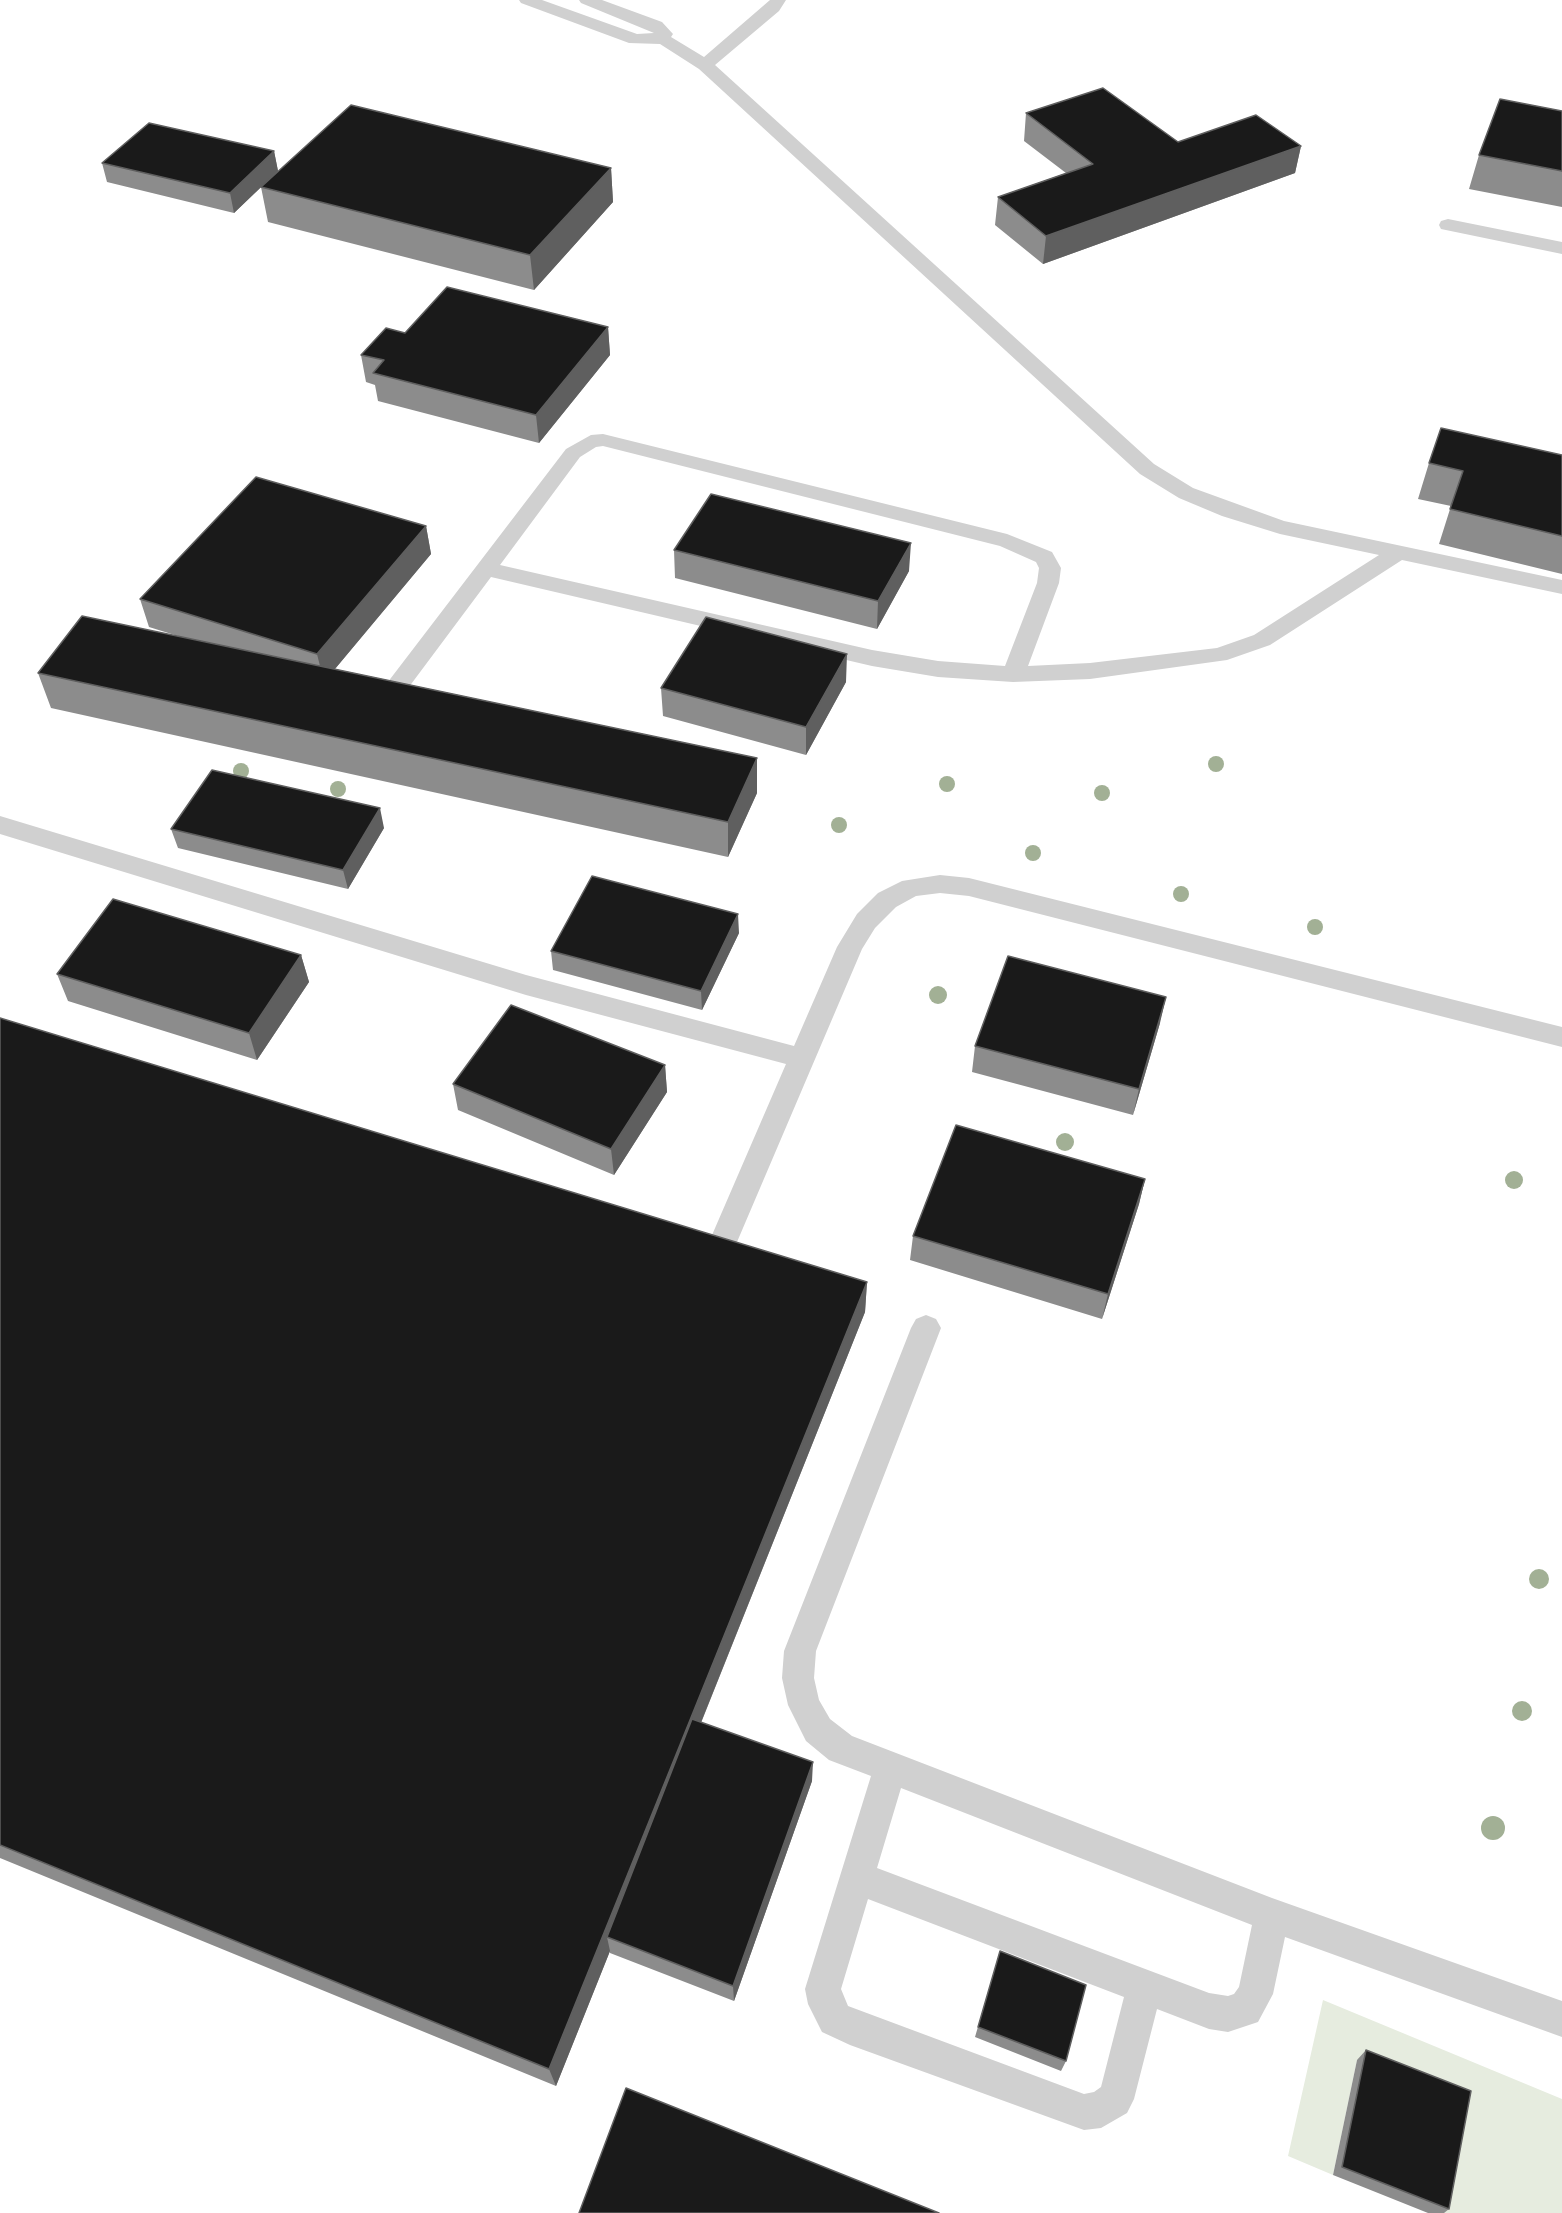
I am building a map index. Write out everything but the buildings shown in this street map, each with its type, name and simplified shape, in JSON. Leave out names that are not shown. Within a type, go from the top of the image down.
[{"type":"lane","points":[[527,0],[635,39],[644,41],[662,38],[705,65],[1109,437],[1147,468],[1186,493],[1230,512],[1280,527],[1562,587]]},
{"type":"lane","points":[[587,0],[622,6],[663,30],[665,34],[662,38]]},
{"type":"lane","points":[[705,65],[773,8],[778,0]]},
{"type":"lane","points":[[1448,225],[1562,248]]},
{"type":"lane","points":[[389,697],[573,453],[591,441],[603,440],[1006,541],[1044,556],[1050,568],[1048,583],[1013,674]]},
{"type":"lane","points":[[485,569],[872,658],[938,669],[1013,674],[1090,671],[1219,655],[1262,640],[1303,616],[1397,553]]},
{"type":"lane","points":[[0,825],[296,917],[514,981],[802,1058]]},
{"type":"lane","points":[[723,1242],[850,946],[866,921],[887,900],[911,887],[940,884],[969,887],[1562,1037]]},
{"type":"lane","points":[[926,1328],[800,1651],[798,1678],[804,1705],[818,1730],[841,1749],[1272,1915],[1562,2019]]},
{"type":"lane","points":[[890,1768],[823,1989],[826,2004],[835,2019],[850,2027],[1084,2112],[1101,2110],[1114,2100],[1121,2085],[1143,1987]]},
{"type":"lane","points":[[856,1877],[1143,1987],[1209,2011],[1228,2014],[1245,2009],[1256,1994],[1272,1915]]},
{"type":"shaded area","points":[[1323,2000],[1562,2099],[1562,2213],[1439,2213],[1357,2060],[1333,2175],[1288,2156]]}]
